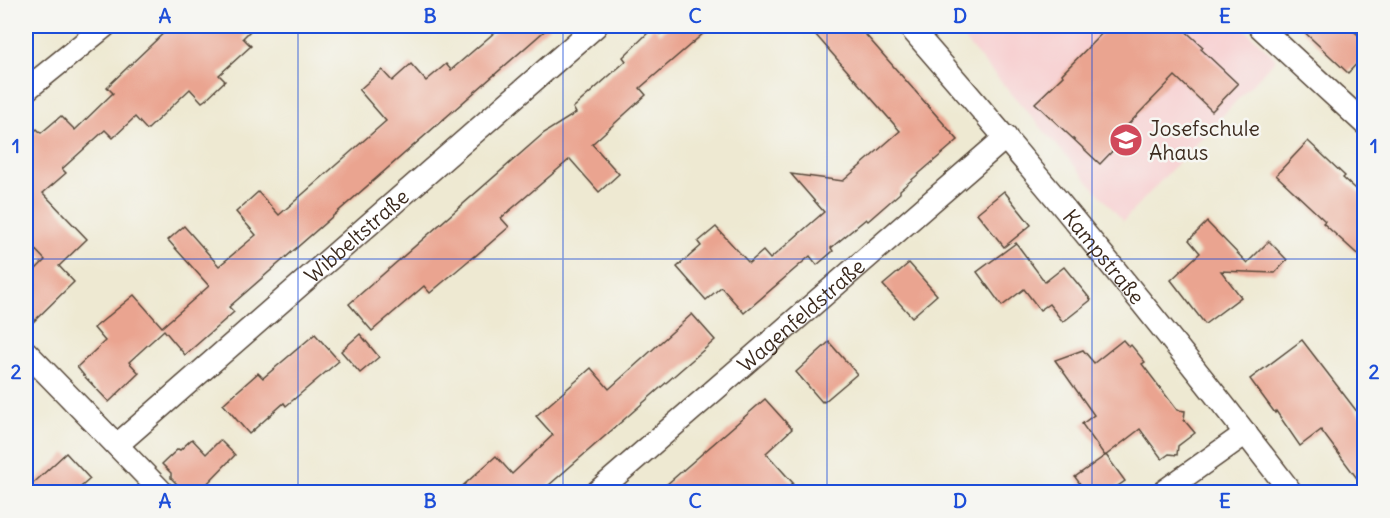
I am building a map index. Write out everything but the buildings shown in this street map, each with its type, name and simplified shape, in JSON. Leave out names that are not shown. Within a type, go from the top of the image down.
[{"type":"street","points":[[26,90],[105,26]]},
{"type":"street","name":"Wibbeltstraße","points":[[117,445],[596,26]]},
{"type":"street","name":"Kampstraße","points":[[909,26],[1006,137],[1246,433],[1291,492]]},
{"type":"street","points":[[1259,26],[1365,123]]},
{"type":"street","name":"Wagenfeldstraße","points":[[597,492],[1006,137]]},
{"type":"street","points":[[26,352],[162,492]]},
{"type":"street","points":[[1163,492],[1246,433]]},
{"type":"shaded area","name":"Josefschule Ahaus","points":[[952,26],[1242,26],[1276,59],[1123,221]]},
{"type":"place","name":"Josefschule Ahaus","points":[[1126,140]]}]
